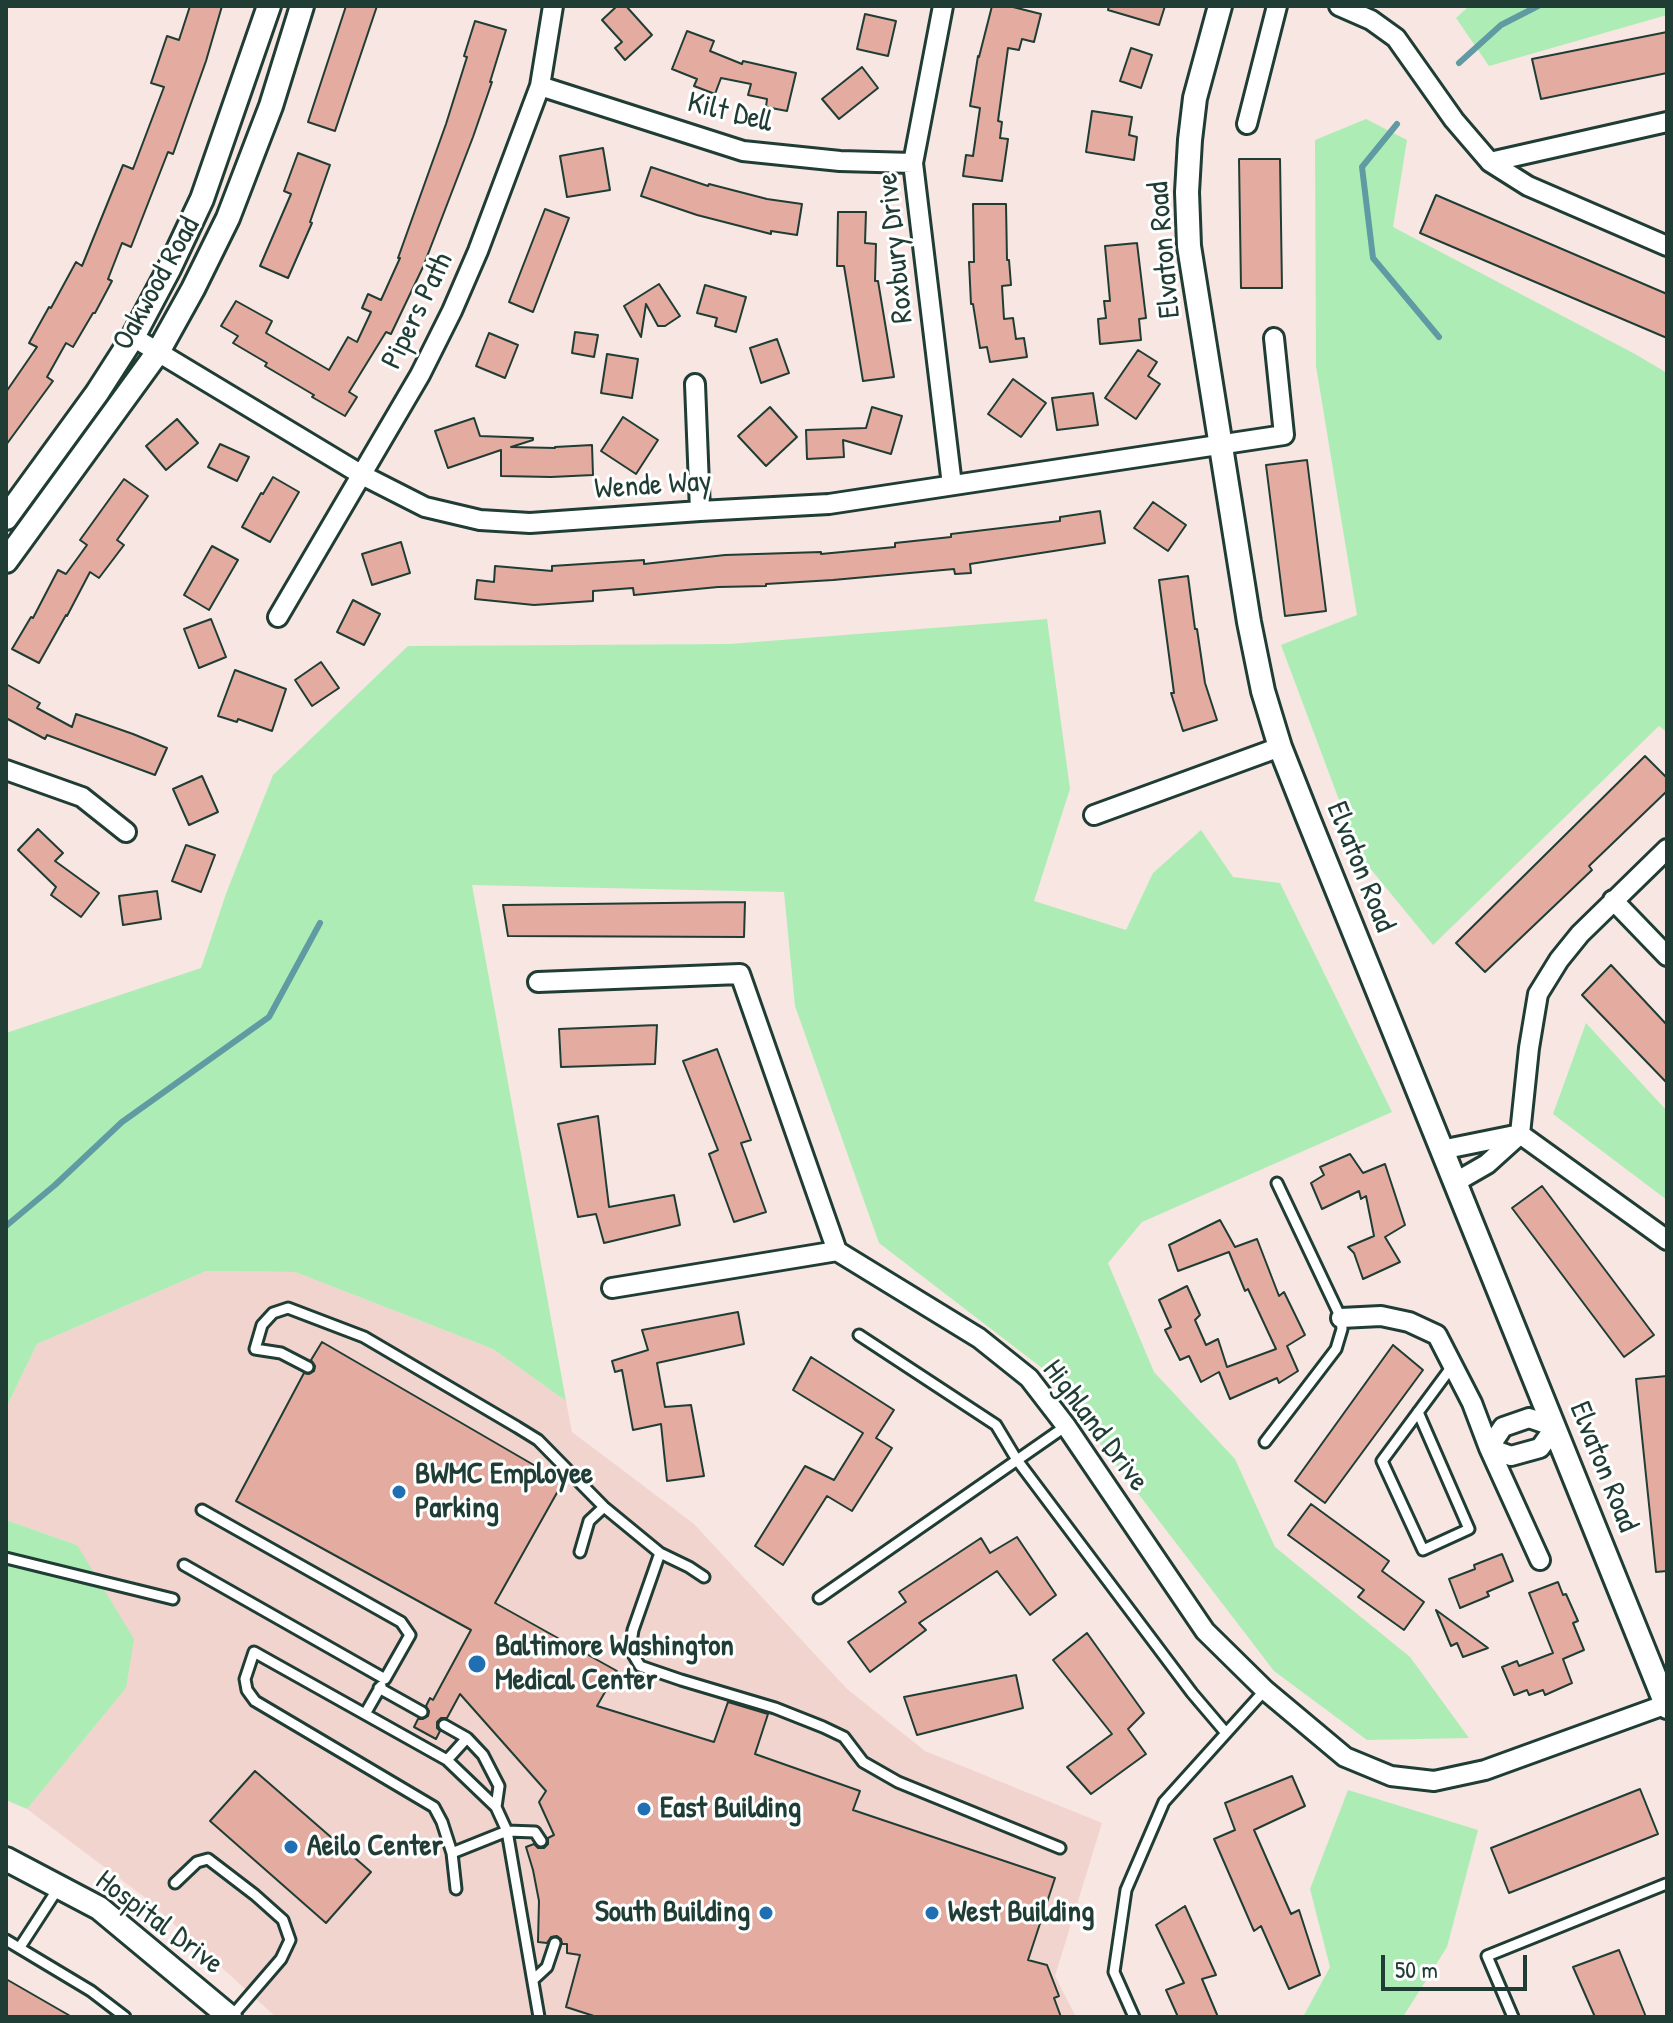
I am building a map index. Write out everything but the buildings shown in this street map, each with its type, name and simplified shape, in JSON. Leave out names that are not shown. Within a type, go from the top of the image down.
[{"type":"street","name":"Oakwood Road","points":[[6,518],[89,405],[133,337],[169,269],[202,199],[269,6]]},
{"type":"street","name":"Oakwood Road","points":[[6,561],[158,352],[193,289],[228,218],[271,106],[302,6]]},
{"type":"street","name":"Pipers Path","points":[[278,617],[420,375],[452,311],[540,86],[553,6]]},
{"type":"street","name":"Roxbury Drive","points":[[943,6],[913,163],[952,485]]},
{"type":"street","name":"Elvaton Road","points":[[1220,6],[1195,98],[1187,192],[1189,246],[1249,622],[1263,691],[1280,747],[1667,1705]]},
{"type":"street","points":[[1247,124],[1277,6]]},
{"type":"street","points":[[1339,6],[1371,20],[1396,38],[1454,120],[1490,162],[1528,186],[1667,246]]},
{"type":"street","name":"Kilt Dell","points":[[540,86],[743,151],[840,161],[913,163]]},
{"type":"street","points":[[1490,162],[1667,122]]},
{"type":"street","name":"Wende Way","points":[[133,337],[362,475],[425,507],[480,520],[530,523],[829,504],[1284,435],[1274,338]]},
{"type":"street","points":[[695,384],[700,511]]},
{"type":"street","points":[[1094,815],[1280,747]]},
{"type":"street","points":[[6,770],[82,797],[126,832]]},
{"type":"street","points":[[1454,1183],[1487,1164],[1520,1134],[1538,994],[1559,960],[1613,900],[1667,849]]},
{"type":"street","points":[[1613,900],[1667,956]]},
{"type":"street","points":[[538,982],[740,974],[837,1251],[612,1288]]},
{"type":"street","points":[[1441,1150],[1520,1134],[1667,1240]]},
{"type":"street","name":"Highland Drive","points":[[837,1251],[979,1338],[1029,1378],[1066,1426],[1205,1631],[1265,1690],[1345,1757],[1391,1776],[1434,1781],[1485,1770],[1667,1705]]},
{"type":"street","points":[[1341,1318],[1381,1316],[1409,1322],[1437,1335],[1472,1403],[1540,1560]]},
{"type":"street","points":[[1529,1418],[1555,1427],[1540,1448],[1511,1456],[1489,1448],[1503,1427],[1529,1418]]},
{"type":"street","name":"Hospital Drive","points":[[6,1859],[99,1908],[231,2017]]},
{"type":"lane","points":[[1265,1442],[1336,1349],[1342,1329],[1341,1318],[1277,1183]]},
{"type":"lane","points":[[308,1367],[281,1353],[255,1349],[262,1325],[273,1313],[288,1308],[364,1337],[538,1440],[604,1507],[660,1553],[704,1577]]},
{"type":"lane","points":[[859,1335],[996,1425],[1017,1460],[1192,1693],[1226,1733]]},
{"type":"lane","points":[[1418,1412],[1469,1529],[1423,1550],[1382,1461],[1418,1412],[1453,1365]]},
{"type":"lane","points":[[819,1598],[1066,1426]]},
{"type":"lane","points":[[580,1552],[589,1521],[604,1507]]},
{"type":"lane","points":[[202,1510],[401,1622],[410,1635],[365,1714]]},
{"type":"lane","points":[[660,1553],[633,1630],[630,1649],[640,1666],[775,1708],[844,1737],[863,1762],[898,1782],[1060,1848]]},
{"type":"lane","points":[[6,1558],[173,1599]]},
{"type":"lane","points":[[184,1565],[382,1684],[422,1712]]},
{"type":"lane","points":[[456,1889],[452,1853],[434,1807],[255,1701],[247,1690],[245,1679],[254,1652],[447,1760],[496,1807],[507,1831],[539,2017]]},
{"type":"lane","points":[[1134,2017],[1114,1972],[1126,1890],[1164,1802],[1265,1690]]},
{"type":"lane","points":[[444,1725],[467,1738],[483,1755],[499,1786],[496,1807]]},
{"type":"lane","points":[[447,1760],[467,1738]]},
{"type":"lane","points":[[452,1853],[507,1831],[535,1832],[541,1841]]},
{"type":"lane","points":[[175,1883],[197,1862],[208,1859],[283,1920],[290,1940],[281,1959],[231,2017]]},
{"type":"lane","points":[[1513,2017],[1487,1956],[1666,1884]]},
{"type":"lane","points":[[20,1947],[59,1887]]},
{"type":"lane","points":[[6,1940],[91,1991],[125,2017]]},
{"type":"lane","points":[[533,1980],[547,1967],[555,1943]]},
{"type":"shaded area","name":"Baltimore Washington Medical Center","points":[[206,1271],[295,1272],[493,1349],[566,1401],[572,1432],[694,1524],[847,1689],[925,1751],[1102,1823],[1055,1976],[1076,2017],[276,2017],[143,1896],[27,1809],[126,1688],[77,1545],[6,1520],[6,1408],[37,1344]]},
{"type":"green space","points":[[1469,6],[1667,6],[1667,15],[1489,66],[1456,18]]},
{"type":"green space","points":[[1366,119],[1407,140],[1393,227],[1667,373],[1667,732],[1659,726],[1433,945],[1360,856],[1281,645],[1357,615],[1316,366],[1315,140]]},
{"type":"green space","points":[[1047,619],[1070,789],[1034,901],[1126,930],[1153,873],[1201,830],[1233,877],[1280,883],[1392,1112],[1142,1222],[1108,1263],[1154,1372],[1235,1459],[1275,1547],[1410,1657],[1469,1738],[1367,1740],[1274,1671],[1042,1368],[879,1243],[795,1006],[784,892],[472,885],[566,1401],[493,1349],[295,1272],[206,1271],[37,1344],[6,1408],[6,1033],[201,968],[227,891],[273,775],[408,646],[730,644]]},
{"type":"green space","points":[[1586,1023],[1667,1111],[1667,1200],[1553,1114]]},
{"type":"green space","points":[[6,1520],[77,1545],[134,1639],[126,1688],[27,1809],[6,1800]]},
{"type":"green space","points":[[1348,1790],[1478,1830],[1447,1947],[1403,2017],[1303,2017],[1330,1967],[1310,1889]]},
{"type":"waterway","points":[[1459,63],[1501,25],[1538,6]]},
{"type":"waterway","points":[[1397,124],[1362,167],[1373,258],[1439,337]]},
{"type":"waterway","points":[[6,1226],[122,1122],[269,1017],[320,923]]},
{"type":"place","name":"BWMC Employee Parking","points":[[399,1492]]},
{"type":"place","name":"Baltimore Washington Medical Center","points":[[477,1664]]},
{"type":"place","name":"East Building","points":[[644,1809]]},
{"type":"place","name":"Aeilo Center","points":[[291,1847]]},
{"type":"place","name":"South Building","points":[[766,1913]]},
{"type":"place","name":"West Building","points":[[932,1913]]}]
